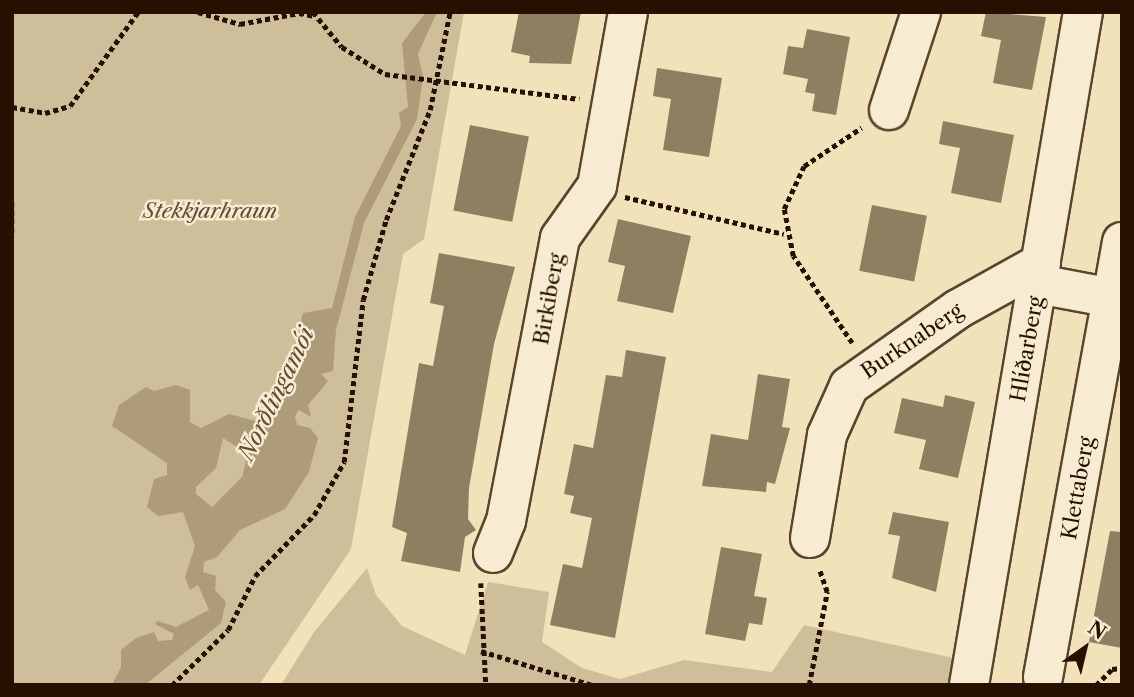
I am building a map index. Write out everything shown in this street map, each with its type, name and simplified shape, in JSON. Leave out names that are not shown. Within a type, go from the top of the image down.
[{"type":"street","name":"Birkiberg","points":[[493,552],[506,521],[559,239],[597,186],[628,12]]},
{"type":"street","points":[[889,110],[921,12]]},
{"type":"street","name":"Hlíðarberg","points":[[969,685],[1083,12]]},
{"type":"street","name":"Klettaberg","points":[[1043,677],[1122,242]]},
{"type":"street","points":[[1040,273],[1112,298]]},
{"type":"street","name":"Burknaberg","points":[[810,538],[817,480],[836,405],[870,366],[1040,273]]},
{"type":"path","points":[[12,107],[45,113],[70,106],[138,12]]},
{"type":"path","points":[[198,12],[240,24],[299,13],[314,14],[355,58],[399,79],[584,100],[612,109]]},
{"type":"path","points":[[172,685],[228,630],[264,564],[314,515],[344,462],[363,300],[437,82],[450,12]]},
{"type":"path","points":[[870,366],[809,285],[785,234],[784,209],[804,166],[889,110]]},
{"type":"path","points":[[597,186],[616,196],[785,234]]},
{"type":"path","points":[[12,202],[12,236]]},
{"type":"path","points":[[809,685],[827,592],[810,538]]},
{"type":"path","points":[[486,685],[481,651],[479,590],[493,552]]},
{"type":"path","points":[[481,651],[592,685]]},
{"type":"path","points":[[1096,685],[1112,669],[1122,668]]},
{"type":"green space","name":"Stekkjarhraun","points":[[12,12],[464,12],[424,239],[403,254],[351,549],[259,685],[12,685]]},
{"type":"green space","points":[[367,568],[376,595],[402,626],[465,655],[488,582],[549,592],[542,642],[582,668],[620,679],[684,660],[772,672],[804,625],[958,659],[952,685],[281,685],[314,632]]},
{"type":"shaded area","points":[[426,12],[437,12],[418,54],[423,77],[417,119],[364,223],[336,330],[333,371],[321,374],[328,381],[308,405],[311,417],[299,410],[295,416],[297,425],[310,428],[318,438],[309,472],[285,509],[240,530],[217,557],[204,562],[203,572],[216,576],[215,590],[226,602],[221,623],[145,685],[112,685],[121,667],[121,650],[136,638],[154,632],[158,641],[172,640],[174,634],[155,624],[158,621],[176,627],[209,610],[198,585],[190,590],[185,577],[195,546],[183,512],[158,516],[147,507],[154,479],[167,475],[167,463],[112,426],[119,405],[146,387],[154,391],[176,385],[190,390],[190,422],[201,428],[229,414],[256,421],[272,408],[298,366],[298,341],[306,332],[299,328],[303,313],[332,308],[355,217],[401,126],[399,113],[408,107],[402,43]],"holes":[[[223,438],[248,454],[242,477],[212,507],[196,494],[196,487],[216,468]]]},
{"type":"building","points":[[519,12],[581,12],[571,64],[529,63],[530,56],[511,52]]},
{"type":"building","points":[[986,12],[1046,17],[1032,90],[993,83],[1001,40],[981,36]]},
{"type":"building","points":[[807,29],[850,37],[836,115],[812,111],[815,94],[805,92],[808,79],[783,74],[788,46],[803,48]]},
{"type":"building","points":[[657,68],[722,78],[709,157],[663,150],[671,99],[653,96]]},
{"type":"building","points":[[943,121],[1014,135],[1001,203],[951,193],[960,148],[939,144]]},
{"type":"building","points":[[470,125],[529,136],[512,222],[453,210]]},
{"type":"building","points":[[872,205],[927,216],[914,281],[859,271]]},
{"type":"building","points":[[618,219],[691,236],[673,313],[617,301],[625,266],[608,262]]},
{"type":"building","points":[[439,253],[515,267],[494,344],[469,488],[468,519],[476,530],[465,537],[460,572],[401,561],[407,533],[392,527],[419,363],[433,366],[444,306],[430,303]]},
{"type":"building","points":[[626,350],[666,357],[615,638],[550,625],[563,564],[582,568],[592,518],[570,513],[574,496],[564,494],[574,444],[593,448],[606,375],[622,377]]},
{"type":"building","points":[[758,374],[790,379],[782,427],[790,428],[775,484],[767,482],[766,492],[702,486],[711,434],[748,440]]},
{"type":"building","points":[[945,395],[975,402],[958,478],[919,469],[926,440],[894,433],[902,398],[943,407]]},
{"type":"building","points":[[893,512],[949,522],[936,592],[892,578],[900,536],[888,534]]},
{"type":"building","points":[[1110,531],[1122,532],[1122,648],[1089,642]]},
{"type":"building","points":[[721,547],[762,554],[754,596],[767,598],[762,625],[749,623],[745,641],[705,634]]},
{"type":"water label","name":"Norðlingamói","points":[[276,394]]}]
